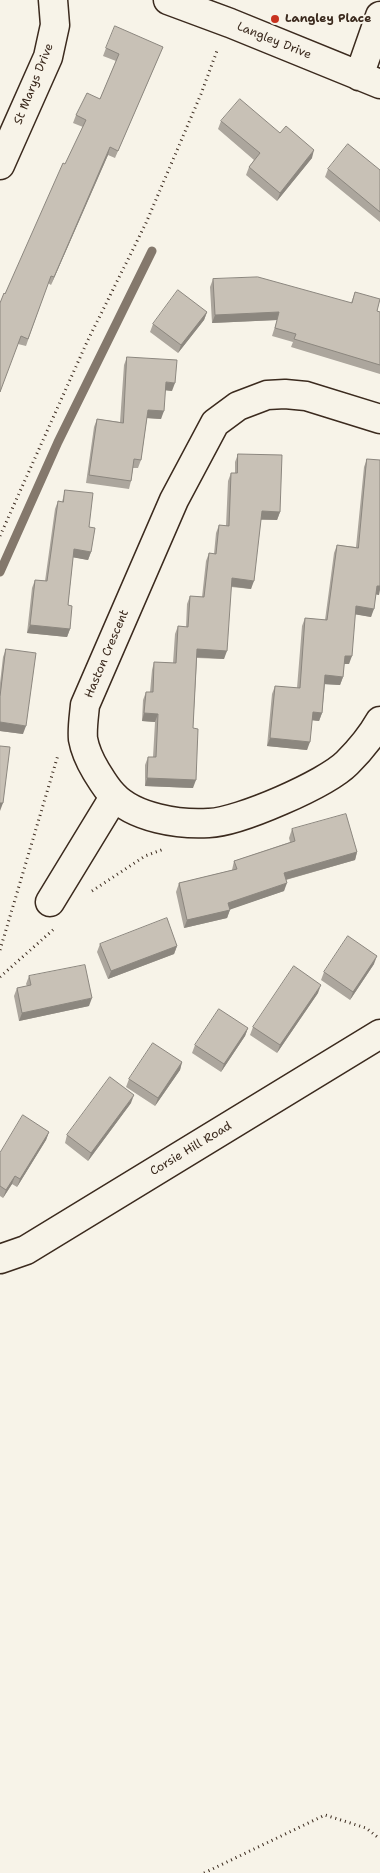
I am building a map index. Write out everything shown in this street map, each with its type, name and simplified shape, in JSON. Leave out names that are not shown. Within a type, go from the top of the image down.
[{"type":"street","name":"St Marys Drive","points":[[0,165],[48,57],[55,24],[53,0]]},
{"type":"street","name":"Langley Drive","points":[[168,0],[370,80]]},
{"type":"street","points":[[370,80],[380,16]]},
{"type":"street","name":"Haston Crescent","points":[[380,419],[304,396],[285,394],[267,395],[238,406],[215,423],[174,500],[85,705],[83,738],[86,751],[101,781],[114,797],[130,808],[154,817],[181,822],[218,822],[266,808],[313,785],[346,764],[380,721]]},
{"type":"street","points":[[54,914],[114,797]]},
{"type":"street","name":"Corsie Hill Road","points":[[0,1259],[26,1250],[380,1034]]},
{"type":"path","points":[[0,536],[87,342],[146,223],[201,94],[217,50],[230,23]]},
{"type":"path","points":[[0,950],[58,753]]},
{"type":"path","points":[[86,897],[93,890],[145,856],[172,846]]},
{"type":"path","points":[[0,977],[54,914]]},
{"type":"path","points":[[204,1873],[326,1816],[366,1828],[380,1839]]},
{"type":"building","points":[[115,26],[163,47],[118,151],[110,147],[54,277],[51,276],[28,339],[21,336],[0,392],[0,303],[63,163],[65,164],[86,120],[76,115],[87,93],[100,99],[119,54],[106,48]]},
{"type":"building","points":[[240,99],[280,133],[286,126],[314,150],[280,193],[249,167],[260,153],[221,121]]},
{"type":"building","points":[[348,144],[380,170],[380,212],[328,169]]},
{"type":"building","points":[[258,277],[352,303],[355,292],[380,299],[377,311],[380,312],[380,365],[294,339],[296,334],[275,328],[279,312],[215,315],[213,279]]},
{"type":"building","points":[[178,290],[207,312],[181,345],[153,324]]},
{"type":"building","points":[[127,357],[177,360],[175,383],[166,382],[164,411],[148,410],[141,460],[134,459],[131,481],[89,475],[97,419],[123,423]]},
{"type":"building","points":[[238,454],[282,455],[280,512],[262,511],[254,581],[232,578],[227,651],[197,649],[193,728],[198,729],[196,780],[147,778],[148,757],[156,757],[158,714],[144,713],[146,692],[153,692],[154,662],[176,663],[178,626],[188,627],[190,596],[204,597],[209,553],[216,554],[219,525],[229,526],[231,473],[237,473]]},
{"type":"building","points":[[367,459],[380,460],[380,586],[377,586],[374,609],[356,606],[352,656],[345,656],[343,677],[325,675],[322,713],[313,712],[310,742],[270,738],[275,686],[300,688],[305,618],[327,620],[337,545],[358,548]]},
{"type":"building","points":[[65,490],[93,493],[89,527],[95,528],[91,552],[74,549],[68,605],[72,606],[70,629],[30,625],[35,580],[47,581],[58,501],[63,502]]},
{"type":"building","points":[[6,649],[36,653],[26,726],[0,722],[0,697]]},
{"type":"building","points":[[0,746],[10,747],[3,803],[0,803]]},
{"type":"building","points":[[346,814],[357,852],[284,873],[287,883],[228,903],[230,910],[187,920],[179,883],[237,869],[234,861],[295,841],[292,829]]},
{"type":"building","points":[[167,918],[177,946],[111,971],[100,944]]},
{"type":"building","points":[[348,936],[377,956],[353,992],[324,972]]},
{"type":"building","points":[[85,965],[92,998],[22,1013],[17,988],[31,985],[29,976]]},
{"type":"building","points":[[294,966],[321,985],[280,1045],[253,1027]]},
{"type":"building","points":[[219,1009],[248,1028],[224,1064],[195,1045]]},
{"type":"building","points":[[153,1043],[182,1062],[158,1098],[129,1079]]},
{"type":"building","points":[[110,1077],[134,1095],[91,1153],[67,1135]]},
{"type":"building","points":[[23,1115],[49,1132],[20,1179],[15,1176],[6,1190],[0,1186],[0,1153]]},
{"type":"waterway","points":[[0,572],[58,442],[152,251]]},
{"type":"place","name":"Langley Place","points":[[275,19]]}]
